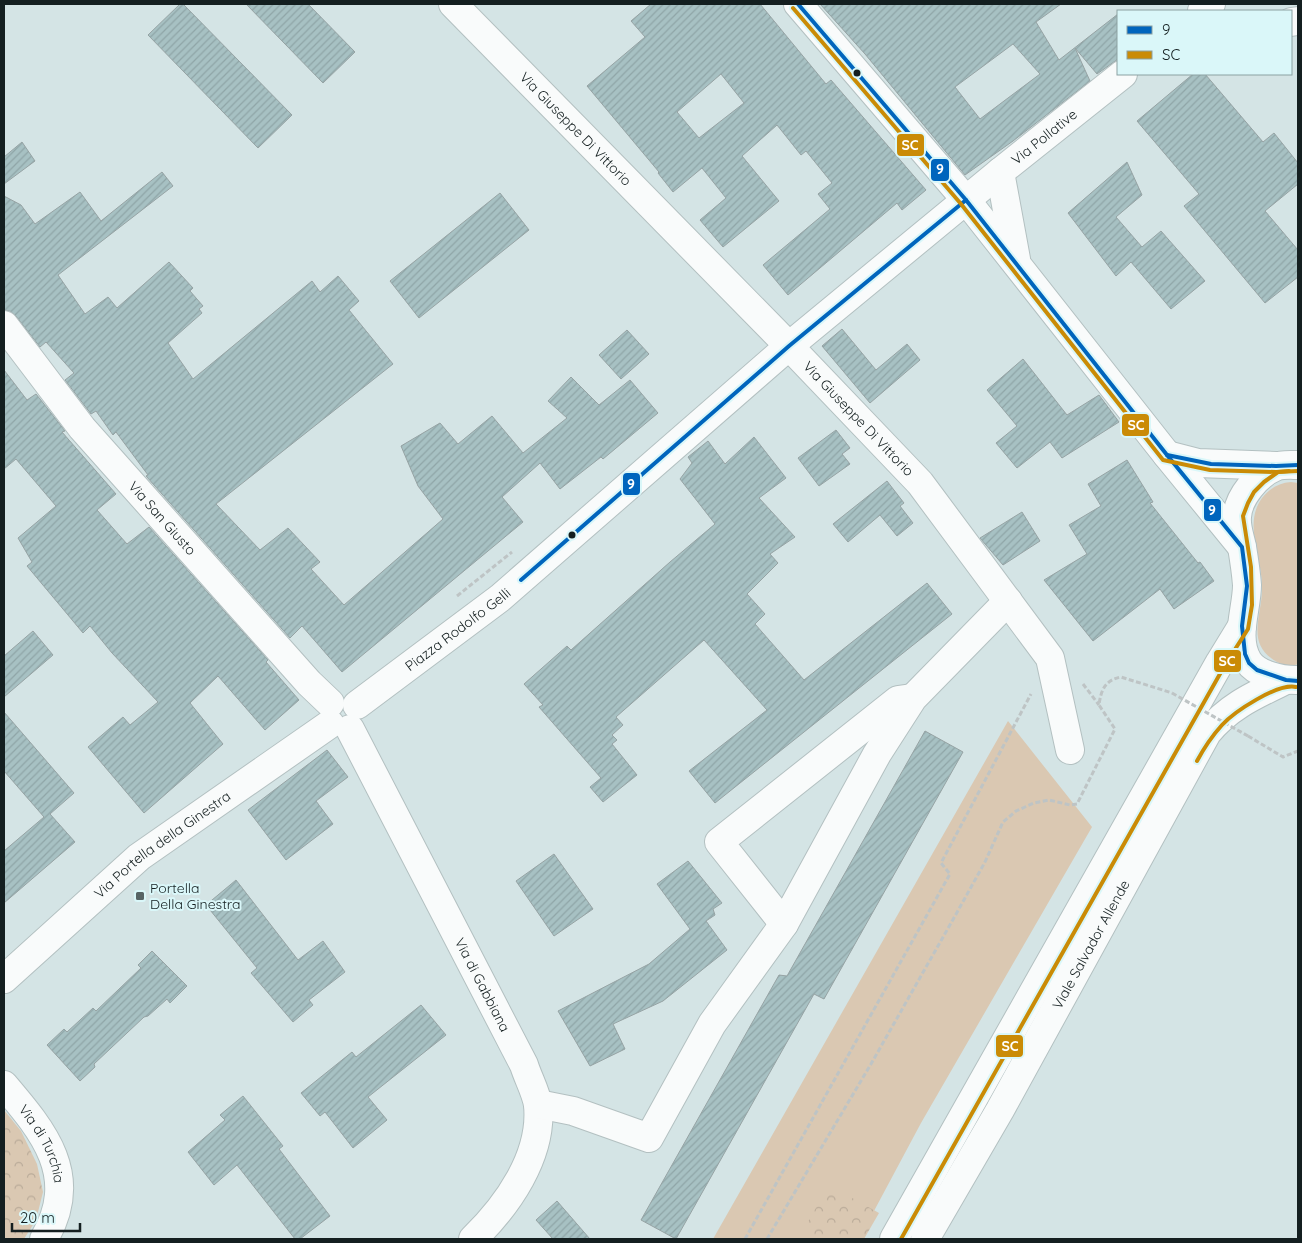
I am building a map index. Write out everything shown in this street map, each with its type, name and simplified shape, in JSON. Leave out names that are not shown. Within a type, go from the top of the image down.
[{"type":"street","name":"Via Giuseppe Di Vittorio","points":[[453,4],[789,346],[920,483],[1050,658],[1070,750]]},
{"type":"street","points":[[798,4],[966,200],[1167,456],[1242,547]]},
{"type":"street","name":"Via Pollative","points":[[966,200],[1122,75]]},
{"type":"street","points":[[1000,172],[1017,263]]},
{"type":"street","name":"Piazza Rodolfo Gelli","points":[[342,716],[500,598],[789,346],[966,200]]},
{"type":"street","name":"Via San Giusto","points":[[4,325],[82,428],[309,683],[342,716]]},
{"type":"street","points":[[1167,456],[1204,463],[1290,463]]},
{"type":"street","points":[[1290,463],[1260,477],[1249,488],[1242,500],[1237,516],[1247,586],[1242,626],[1244,649],[1249,663],[1257,670],[1292,680]]},
{"type":"street","points":[[538,1104],[573,1111],[649,1138],[712,1024],[784,924],[877,754],[913,698],[1008,601]]},
{"type":"street","name":"Viale Salvador Allende","points":[[894,1239],[1215,670],[1242,626]]},
{"type":"street","name":"Viale Salvador Allende","points":[[925,1239],[1000,1110],[1207,733],[1230,710],[1254,695],[1292,680]]},
{"type":"street","points":[[784,924],[720,842],[898,700],[913,698]]},
{"type":"street","name":"Via Portella della Ginestra","points":[[4,979],[139,857],[342,716]]},
{"type":"street","name":"Via di Gabbiana","points":[[342,716],[524,1065],[538,1104],[537,1134],[525,1168],[512,1194],[487,1226],[473,1239]]},
{"type":"street","name":"Via di Turchia","points":[[4,1084],[35,1122],[56,1160],[60,1194],[51,1227],[44,1239]]},
{"type":"path","points":[[451,601],[513,551]]},
{"type":"path","points":[[767,1239],[871,1064],[955,916],[985,862],[1003,822],[1016,811],[1034,803],[1049,800],[1070,805],[1077,804],[1116,729],[1099,705],[1101,694],[1108,682],[1114,678],[1121,677],[1172,694],[1283,757],[1298,751]]},
{"type":"path","points":[[745,1239],[950,874],[940,863],[1032,692]]},
{"type":"green space","points":[[1291,482],[1298,483],[1298,664],[1290,666],[1277,662],[1267,655],[1258,638],[1262,586],[1255,541],[1254,519],[1262,498],[1268,491]]},
{"type":"green space","points":[[1008,721],[1092,827],[921,1123],[859,1239],[713,1239]]},
{"type":"green space","points":[[4,1110],[21,1131],[37,1164],[43,1192],[36,1220],[24,1239],[4,1239]]},
{"type":"green space","points":[[829,1185],[879,1213],[864,1239],[798,1239]]},
{"type":"building","points":[[180,4],[183,4],[292,115],[258,148],[148,35]]},
{"type":"building","points":[[246,4],[308,4],[355,52],[323,83]]},
{"type":"building","points":[[651,4],[760,4],[826,84],[831,80],[926,190],[902,210],[897,203],[788,295],[763,265],[830,209],[818,194],[832,183],[806,151],[801,155],[777,125],[742,156],[779,201],[723,247],[700,220],[726,198],[702,168],[673,192],[659,172],[587,86],[645,37],[631,21]],"holes":[[[721,74],[744,103],[699,138],[677,112]]]},
{"type":"building","points":[[820,4],[1061,4],[1036,22],[1059,60],[1117,15],[1117,60],[1097,74],[1075,48],[1090,81],[1013,141],[965,175],[865,54]],"holes":[[[1013,44],[1040,74],[980,119],[955,87]]]},
{"type":"building","points":[[1192,75],[1206,75],[1263,142],[1274,133],[1298,163],[1298,184],[1265,211],[1298,250],[1298,277],[1265,303],[1184,206],[1199,194],[1137,121]]},
{"type":"building","points":[[22,142],[35,161],[4,184],[4,157]]},
{"type":"building","points":[[1127,162],[1142,195],[1116,217],[1142,247],[1161,231],[1205,281],[1171,309],[1131,262],[1116,276],[1068,213]]},
{"type":"building","points":[[162,172],[173,186],[58,275],[85,314],[108,297],[117,308],[169,262],[193,288],[190,291],[203,306],[199,309],[202,313],[168,343],[193,379],[312,281],[320,292],[338,276],[359,301],[349,310],[393,364],[216,504],[260,550],[288,528],[320,562],[311,569],[344,605],[443,519],[418,486],[401,446],[440,423],[458,444],[492,416],[523,453],[567,418],[548,401],[571,377],[599,405],[630,380],[658,413],[603,459],[601,457],[560,489],[540,463],[502,497],[523,522],[342,672],[302,626],[290,638],[146,476],[148,475],[116,432],[113,435],[96,411],[91,414],[65,380],[74,373],[46,342],[40,347],[16,316],[10,311],[4,310],[4,196],[21,205],[35,224],[80,192],[101,221]]},
{"type":"building","points":[[500,193],[529,230],[419,318],[390,281]]},
{"type":"building","points":[[842,329],[876,370],[907,344],[920,360],[870,403],[822,346]]},
{"type":"building","points":[[627,330],[649,354],[621,379],[599,355]]},
{"type":"building","points":[[1023,359],[1067,415],[1099,395],[1119,422],[1062,458],[1050,442],[1017,468],[996,443],[1017,426],[987,390]]},
{"type":"building","points":[[4,370],[27,400],[36,394],[65,431],[62,432],[116,494],[97,510],[127,544],[149,527],[268,660],[266,662],[299,700],[265,730],[218,676],[190,703],[223,744],[144,813],[88,747],[123,717],[130,725],[158,702],[112,653],[90,626],[83,633],[27,566],[32,562],[18,538],[56,506],[16,459],[4,469]]},
{"type":"building","points":[[836,430],[850,448],[842,454],[850,464],[819,486],[798,458]]},
{"type":"building","points":[[754,437],[786,478],[759,498],[795,537],[770,554],[778,563],[747,594],[765,614],[755,624],[804,680],[927,583],[952,614],[715,803],[689,771],[767,710],[704,640],[616,717],[623,725],[612,735],[617,740],[612,744],[637,775],[603,802],[590,787],[601,778],[539,707],[543,705],[524,684],[567,646],[571,650],[715,524],[680,479],[692,463],[688,457],[708,441],[725,464]]},
{"type":"building","points":[[1127,460],[1153,502],[1150,503],[1214,581],[1174,609],[1160,589],[1093,641],[1044,580],[1087,554],[1069,525],[1101,506],[1088,484]]},
{"type":"building","points":[[887,481],[904,503],[900,506],[913,523],[897,536],[880,515],[848,542],[833,524]]},
{"type":"building","points":[[1022,512],[1040,541],[1003,565],[980,538]]},
{"type":"building","points":[[33,631],[53,655],[4,697],[4,656]]},
{"type":"building","points":[[4,712],[74,793],[50,814],[75,842],[4,903],[4,851],[44,817],[4,771]]},
{"type":"building","points":[[925,731],[963,752],[824,999],[814,994],[676,1239],[641,1220],[779,975],[787,976]]},
{"type":"building","points":[[327,750],[348,777],[316,801],[333,824],[286,860],[248,810]]},
{"type":"building","points":[[554,854],[593,909],[554,936],[516,881]]},
{"type":"building","points":[[688,861],[722,903],[713,909],[715,915],[706,921],[727,950],[663,1001],[613,1024],[625,1049],[590,1066],[558,1011],[649,964],[690,929],[657,884]]},
{"type":"building","points":[[236,880],[298,960],[323,941],[345,972],[309,1000],[313,1005],[293,1022],[251,973],[257,968],[206,905]]},
{"type":"building","points":[[152,951],[187,986],[170,1003],[167,999],[148,1016],[144,1017],[94,1064],[95,1067],[80,1081],[47,1045],[64,1029],[67,1032],[93,1008],[96,1011],[141,968],[138,965]]},
{"type":"building","points":[[421,1005],[446,1035],[368,1097],[387,1120],[353,1148],[325,1112],[320,1116],[301,1093],[352,1052],[356,1057]]},
{"type":"building","points":[[243,1096],[283,1146],[279,1149],[330,1216],[300,1239],[295,1239],[237,1165],[214,1185],[188,1152],[225,1120],[220,1115]]},
{"type":"building","points":[[557,1201],[590,1239],[553,1239],[536,1220]]},
{"type":"transit line","name":"9","points":[[798,4],[966,200],[1242,547],[1247,586],[1242,626],[1245,654],[1249,663],[1257,670],[1286,680],[1298,681]]},
{"type":"transit line","name":"SC","points":[[793,8],[961,204],[1163,460],[1210,470],[1298,471]]},
{"type":"transit line","name":"9","points":[[521,580],[789,346],[966,200]]},
{"type":"transit line","name":"9","points":[[1167,455],[1211,464],[1298,465]]},
{"type":"transit line","name":"SC","points":[[901,1239],[1225,665],[1248,629],[1252,605],[1251,567],[1243,516],[1254,492],[1264,482],[1278,472],[1289,471]]},
{"type":"transit line","name":"SC","points":[[1197,761],[1215,733],[1236,713],[1278,689],[1296,687]]},
{"type":"place","name":"Portella Della Ginestra","points":[[140,896]]}]
